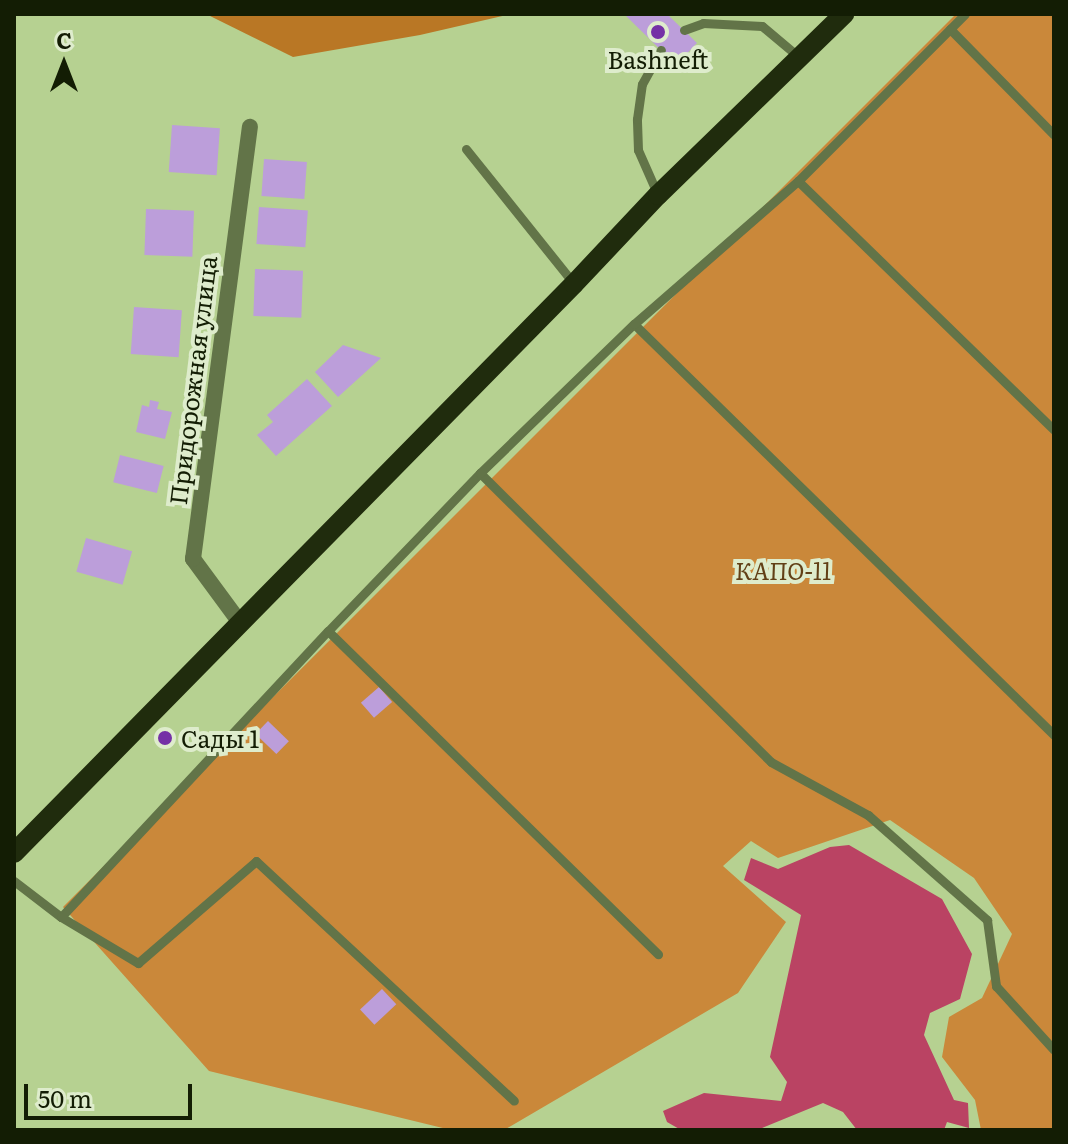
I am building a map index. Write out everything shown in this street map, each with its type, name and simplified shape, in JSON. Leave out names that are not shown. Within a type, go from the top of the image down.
[{"type":"main road","points":[[14,853],[658,195],[844,14]]},
{"type":"street","name":"Придорожная улица","points":[[241,624],[193,559],[250,127]]},
{"type":"lane","points":[[61,917],[480,473],[634,324],[798,181],[965,14]]},
{"type":"lane","points":[[684,30],[703,23],[762,26],[799,57]]},
{"type":"lane","points":[[950,29],[1054,135]]},
{"type":"lane","points":[[658,195],[638,150],[637,119],[642,84],[661,50]]},
{"type":"lane","points":[[466,149],[574,284]]},
{"type":"lane","points":[[798,181],[1054,430]]},
{"type":"lane","points":[[634,324],[1054,735]]},
{"type":"lane","points":[[480,473],[771,762],[868,815],[987,920],[996,986],[1054,1050]]},
{"type":"lane","points":[[328,631],[658,954]]},
{"type":"lane","points":[[14,881],[61,917],[138,963],[256,861],[514,1101]]},
{"type":"green space","name":"КАПО-11","points":[[956,14],[1054,14],[1054,1130],[981,1130],[975,1100],[942,1057],[949,1017],[982,998],[1012,934],[974,878],[890,820],[778,858],[751,841],[723,866],[786,922],[738,993],[504,1130],[451,1130],[209,1071],[63,907]]},
{"type":"shaded area","points":[[206,14],[511,14],[420,35],[293,57]]},
{"type":"shaded area","points":[[849,845],[942,899],[972,954],[960,999],[930,1013],[924,1035],[954,1100],[968,1103],[969,1128],[947,1122],[944,1130],[857,1130],[843,1112],[823,1103],[757,1130],[681,1130],[667,1122],[663,1111],[704,1093],[781,1101],[787,1082],[770,1057],[801,915],[744,880],[751,858],[778,869],[830,847]]},
{"type":"building","points":[[624,14],[667,14],[697,43],[676,65]]},
{"type":"building","points":[[172,125],[220,128],[217,175],[169,172]]},
{"type":"building","points":[[264,159],[307,162],[304,199],[261,196]]},
{"type":"building","points":[[259,207],[308,210],[305,247],[256,244]]},
{"type":"building","points":[[146,209],[194,211],[192,257],[144,255]]},
{"type":"building","points":[[255,269],[303,271],[301,318],[253,316]]},
{"type":"building","points":[[134,307],[182,310],[179,357],[131,354]]},
{"type":"building","points":[[343,345],[381,358],[338,397],[315,372]]},
{"type":"building","points":[[307,379],[332,406],[276,456],[257,435],[273,422],[267,415]]},
{"type":"building","points":[[150,400],[159,402],[157,409],[172,412],[165,439],[136,432],[142,405],[149,407]]},
{"type":"building","points":[[120,455],[164,466],[157,493],[113,482]]},
{"type":"building","points":[[86,538],[132,551],[122,585],[76,572]]},
{"type":"building","points":[[379,687],[392,702],[374,718],[361,703]]},
{"type":"building","points":[[268,721],[289,741],[276,754],[255,734]]},
{"type":"building","points":[[382,989],[396,1004],[374,1025],[360,1009]]},
{"type":"place","name":"Bashneft","points":[[658,32]]},
{"type":"place","name":"Сады 1","points":[[165,738]]}]
